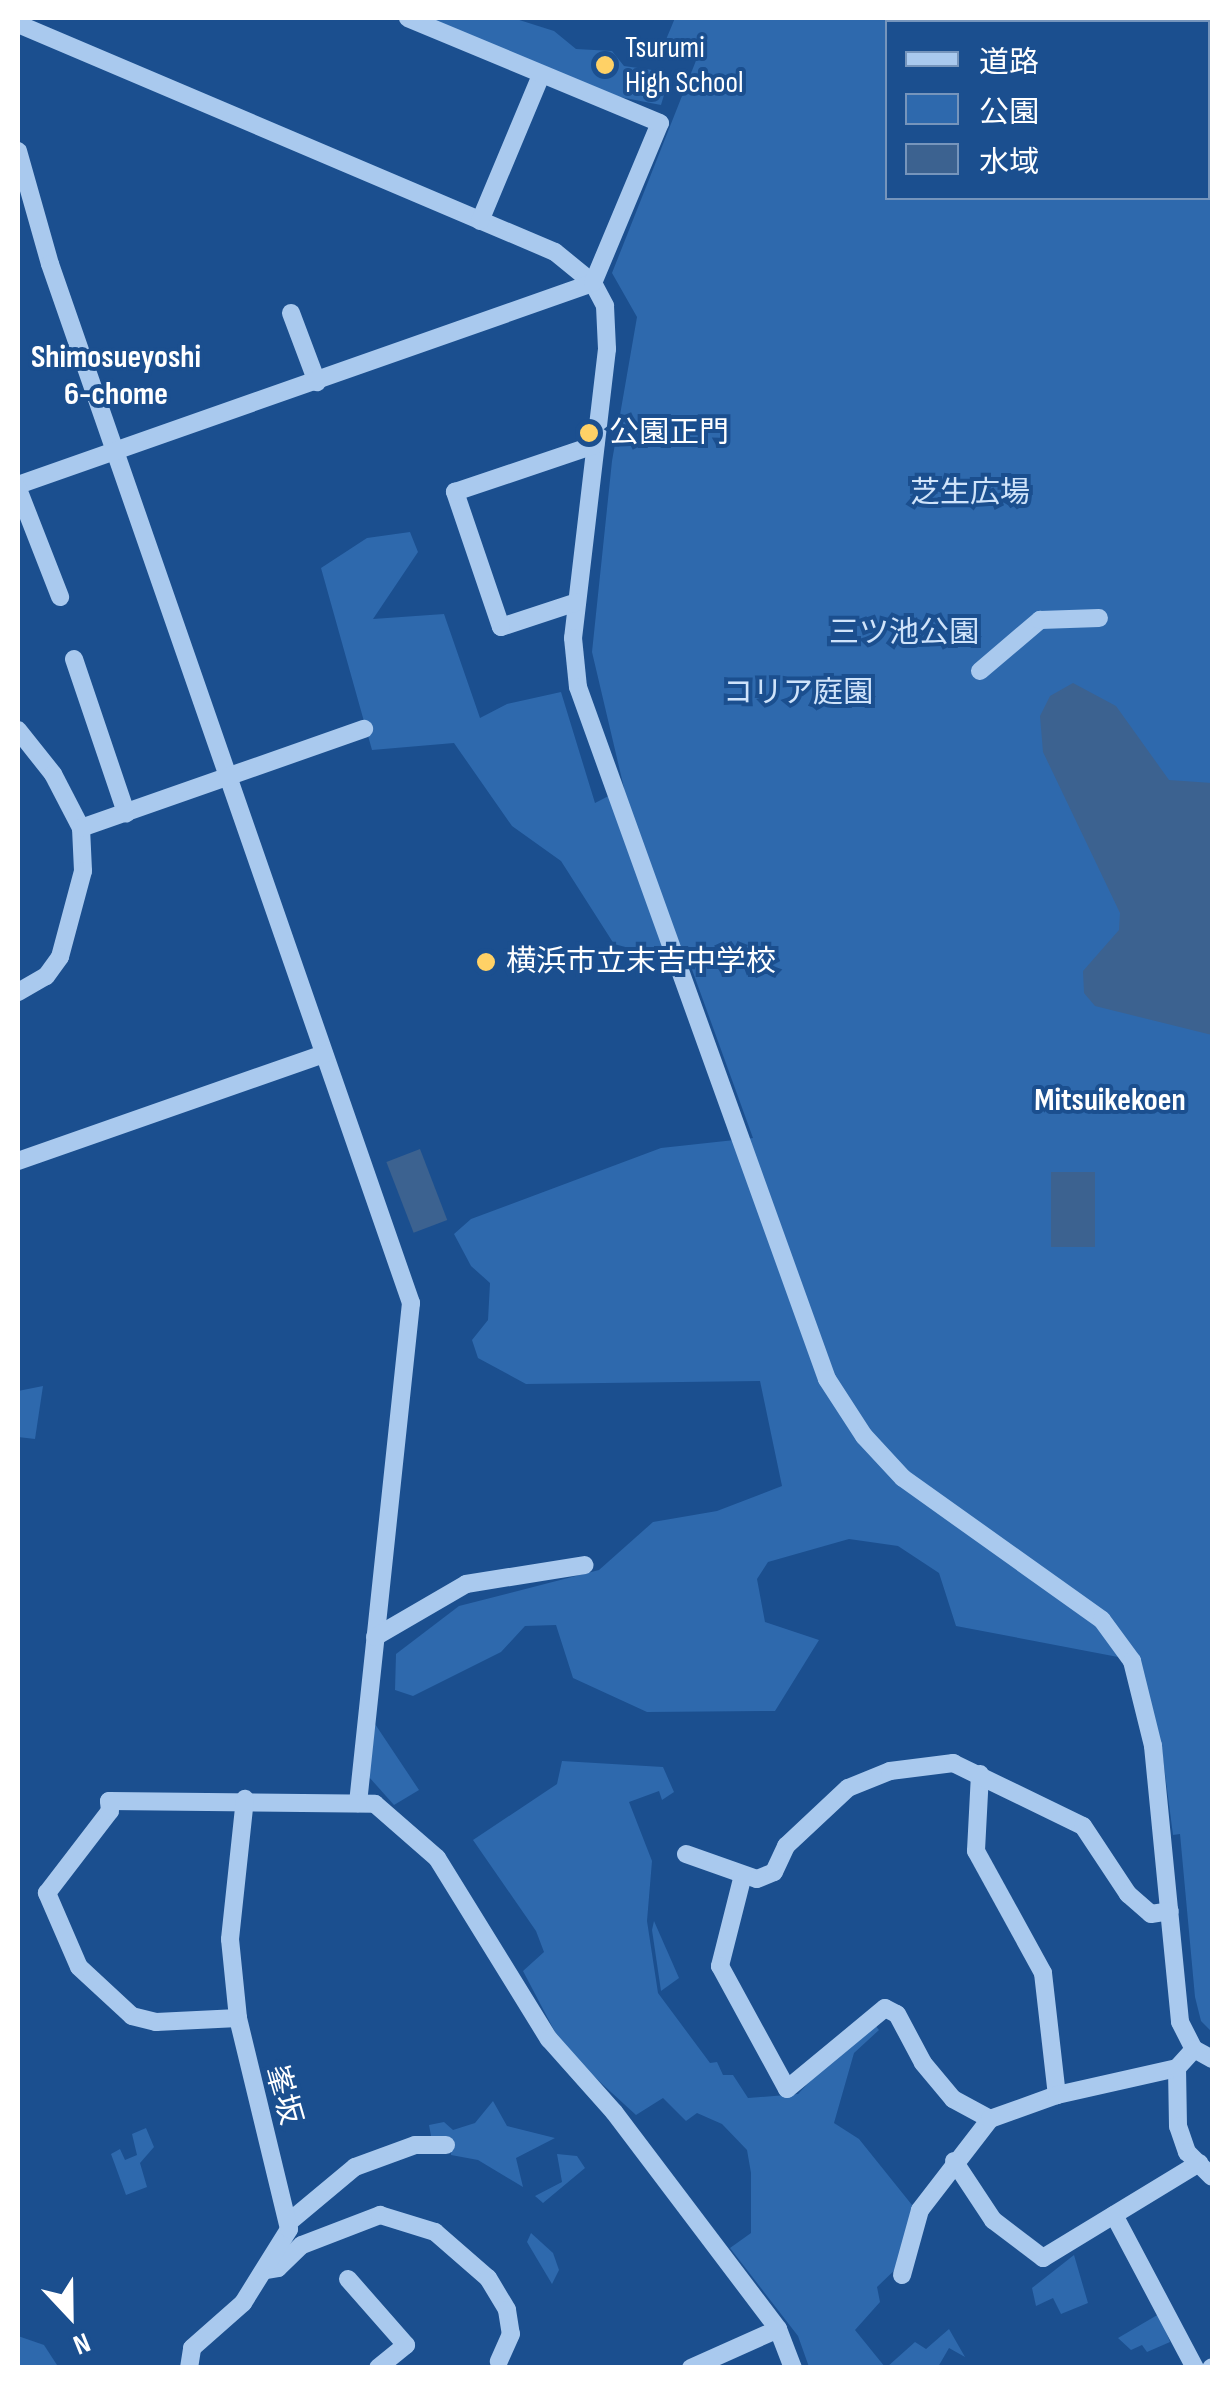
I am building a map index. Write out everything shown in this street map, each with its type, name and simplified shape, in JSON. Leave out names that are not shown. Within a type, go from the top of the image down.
[{"type":"street","points":[[60,597],[18,487],[592,283],[660,123],[411,21]]},
{"type":"street","points":[[18,24],[555,252],[592,283],[605,306],[608,349],[577,602],[578,687],[827,1379],[864,1436],[903,1478],[1102,1620],[1132,1661],[1153,1746],[1180,2022],[1194,2050],[1212,2060]]},
{"type":"street","points":[[480,221],[541,76]]},
{"type":"street","points":[[18,150],[227,778],[411,1303],[358,1803]]},
{"type":"street","points":[[291,313],[317,382]]},
{"type":"street","points":[[577,602],[501,627],[455,492],[595,446]]},
{"type":"street","points":[[980,671],[1040,620],[1099,618]]},
{"type":"street","points":[[74,659],[126,813]]},
{"type":"street","points":[[82,828],[364,729]]},
{"type":"street","points":[[18,730],[52,774],[82,828],[76,912],[60,957],[46,976],[18,992]]},
{"type":"street","points":[[18,1161],[324,1054]]},
{"type":"street","points":[[375,1636],[466,1584],[584,1565]]},
{"type":"street","points":[[686,1854],[757,1879],[774,1872],[786,1846],[848,1788],[890,1771],[953,1763],[1083,1826],[1128,1894],[1151,1914],[1170,1911]]},
{"type":"street","points":[[980,1774],[976,1851],[1043,1972],[1057,2095]]},
{"type":"street","points":[[238,2018],[156,2022],[132,2016],[79,1967],[47,1893],[110,1811],[110,1802],[245,1799],[375,1804],[437,1858],[549,2039],[614,2112],[778,2330],[794,2368]]},
{"type":"street","name":"峯坂","points":[[245,1799],[230,1939],[238,2018],[289,2222]]},
{"type":"street","points":[[743,1875],[720,1966],[788,2089],[884,2008],[897,2014],[923,2063],[953,2099],[990,2119]]},
{"type":"street","points":[[902,2275],[920,2210],[990,2119],[1057,2095],[1177,2068],[1194,2050]]},
{"type":"street","points":[[1177,2068],[1178,2126],[1198,2163],[1212,2177]]},
{"type":"street","points":[[189,2368],[192,2348],[243,2303],[289,2222],[355,2167],[414,2145],[446,2145]]},
{"type":"street","points":[[954,2161],[993,2220],[1042,2258],[1198,2163]]},
{"type":"street","points":[[265,2270],[278,2268],[302,2245],[380,2215],[435,2232],[488,2278],[507,2310],[511,2334],[499,2361]]},
{"type":"street","points":[[1114,2215],[1195,2368]]},
{"type":"street","points":[[348,2279],[406,2346],[378,2368]]},
{"type":"street","points":[[691,2368],[778,2330]]},
{"type":"green space","points":[[426,18],[513,18],[554,31],[576,49],[612,51],[624,66],[659,71],[667,85],[661,105],[599,93]]},
{"type":"green space","name":"三ツ池公園","points":[[675,18],[1212,18],[1212,2032],[1201,2021],[1195,1997],[1180,1834],[1173,1835],[1161,1743],[1139,1661],[956,1626],[939,1573],[898,1546],[849,1539],[768,1562],[757,1579],[765,1622],[819,1640],[775,1711],[647,1712],[573,1678],[556,1625],[525,1626],[501,1652],[413,1696],[395,1690],[396,1654],[459,1606],[599,1570],[653,1522],[717,1511],[782,1486],[760,1381],[526,1384],[478,1358],[472,1340],[488,1320],[490,1283],[471,1266],[454,1234],[471,1219],[661,1148],[753,1138],[690,964],[614,944],[561,861],[512,826],[454,743],[372,750],[321,568],[367,538],[410,532],[418,552],[373,619],[444,614],[480,718],[507,704],[561,692],[595,803],[624,788],[592,652],[612,461],[637,317],[612,273],[697,58],[683,60],[665,42]]},
{"type":"green space","points":[[43,1386],[35,1439],[18,1437],[18,1391]]},
{"type":"green space","points":[[375,1724],[419,1790],[394,1805],[369,1777]]},
{"type":"green space","points":[[562,1761],[663,1767],[674,1792],[662,1800],[659,1791],[629,1802],[652,1861],[647,1921],[658,1993],[710,2063],[717,2062],[723,2075],[733,2075],[748,2098],[798,2094],[847,2042],[875,2025],[879,2030],[854,2053],[834,2123],[859,2139],[912,2205],[901,2264],[877,2287],[880,2302],[855,2330],[885,2367],[809,2367],[798,2336],[730,2248],[751,2233],[751,2173],[747,2150],[722,2124],[697,2113],[686,2121],[663,2098],[636,2115],[564,2049],[523,1971],[544,1952],[536,1931],[473,1840],[557,1784]]},
{"type":"green space","points":[[654,1921],[679,1978],[661,1991],[652,1930]]},
{"type":"green space","points":[[493,2101],[507,2126],[555,2138],[516,2158],[523,2187],[478,2160],[451,2155],[450,2139],[432,2141],[429,2125],[444,2122],[453,2130],[475,2123]]},
{"type":"green space","points":[[146,2128],[154,2147],[140,2163],[147,2187],[126,2195],[111,2154],[120,2149],[125,2160],[137,2155],[132,2134]]},
{"type":"green space","points":[[557,2154],[577,2156],[585,2168],[543,2203],[535,2196],[562,2182]]},
{"type":"green space","points":[[531,2233],[553,2253],[559,2270],[552,2284],[527,2242]]},
{"type":"green space","points":[[1074,2255],[1088,2303],[1061,2314],[1053,2298],[1036,2306],[1032,2288]]},
{"type":"green space","points":[[1159,2314],[1170,2342],[1147,2352],[1142,2345],[1131,2350],[1118,2338]]},
{"type":"green space","points":[[949,2329],[965,2357],[949,2348],[938,2367],[887,2367],[915,2342],[926,2349]]},
{"type":"green space","points":[[18,2336],[44,2345],[57,2365],[18,2367]]},
{"type":"water","points":[[1129,18],[1212,18],[1212,207],[1210,20]]},
{"type":"water","points":[[1073,683],[1116,706],[1169,780],[1212,783],[1212,1035],[1095,1006],[1084,993],[1083,971],[1119,930],[1120,913],[1043,752],[1040,716],[1050,696]]},
{"type":"water","points":[[420,1149],[447,1220],[414,1233],[386,1162]]},
{"type":"water","points":[[1051,1172],[1095,1172],[1095,1247],[1051,1247]]},
{"type":"place","name":"Tsurumi High School","points":[[605,65]]},
{"type":"place","name":"公園正門","points":[[589,433]]},
{"type":"place","name":"横浜市立末吉中学校","points":[[486,962]]},
{"type":"district","name":"Shimosueyoshi 6-chome","points":[[116,378]]},
{"type":"district","name":"Mitsuikekoen","points":[[1110,1101]]},
{"type":"park label","name":"芝生広場","points":[[970,493]]},
{"type":"park label","name":"コリア庭園","points":[[798,693]]}]
